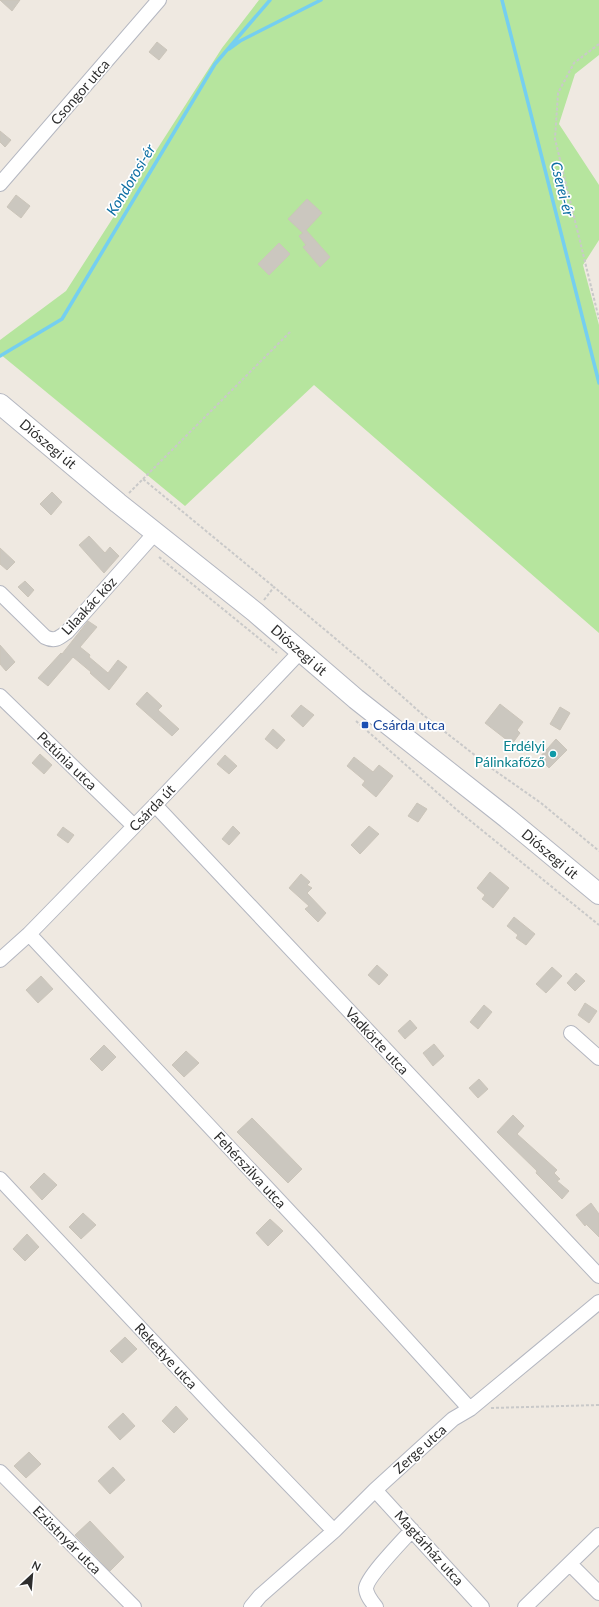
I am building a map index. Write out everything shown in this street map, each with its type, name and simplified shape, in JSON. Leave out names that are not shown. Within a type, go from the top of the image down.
[{"type":"main road","name":"Diószegi út","points":[[0,404],[118,503],[150,539],[255,612],[294,657],[356,699],[500,813],[599,894]]},
{"type":"street","name":"Csongor utca","points":[[0,184],[159,0]]},
{"type":"street","name":"Lilaakác köz","points":[[0,593],[45,637],[51,640],[58,639],[67,632],[150,539]]},
{"type":"street","name":"Csárda út","points":[[0,960],[29,934],[155,805],[294,657]]},
{"type":"street","name":"Petúnia utca","points":[[0,696],[134,826]]},
{"type":"street","name":"Vadkörte utca","points":[[155,805],[599,1276]]},
{"type":"street","name":"Fehérszilva utca","points":[[29,934],[314,1239],[470,1409]]},
{"type":"street","points":[[571,1034],[599,1058]]},
{"type":"street","name":"Rekettye utca","points":[[0,1179],[221,1414],[334,1531]]},
{"type":"street","name":"Zerge utca","points":[[251,1607],[260,1596],[334,1531],[375,1490],[453,1419],[470,1409],[599,1302]]},
{"type":"street","name":"Ezüstnyár utca","points":[[0,1472],[134,1607]]},
{"type":"street","name":"Magtárház utca","points":[[375,1490],[482,1607]]},
{"type":"street","points":[[376,1607],[368,1597],[366,1588],[368,1582],[383,1562],[412,1530]]},
{"type":"street","points":[[525,1607],[599,1536]]},
{"type":"street","points":[[570,1564],[599,1594]]},
{"type":"path","points":[[599,44],[574,63],[558,93],[555,139],[599,319]]},
{"type":"path","points":[[118,503],[290,332]]},
{"type":"path","points":[[143,479],[368,666],[422,714],[488,765],[541,803],[599,850]]},
{"type":"path","points":[[150,539],[294,657]]},
{"type":"path","points":[[255,612],[274,587]]},
{"type":"path","points":[[355,720],[457,810],[599,925]]},
{"type":"path","points":[[470,1409],[599,1405]]},
{"type":"green space","points":[[259,0],[599,0],[599,55],[575,74],[559,124],[599,185],[599,240],[583,265],[599,325],[599,633],[314,385],[185,506],[0,354],[0,340],[66,291],[222,48]]},
{"type":"building","points":[[0,0],[20,0],[12,11]]},
{"type":"building","points":[[157,42],[167,50],[159,60],[149,52]]},
{"type":"building","points":[[0,131],[11,140],[5,147],[0,142]]},
{"type":"building","points":[[16,195],[30,206],[21,218],[7,207]]},
{"type":"building","points":[[307,199],[322,213],[306,230],[330,257],[320,267],[303,247],[306,245],[299,236],[303,233],[288,219]]},
{"type":"building","points":[[279,243],[290,254],[269,275],[258,264]]},
{"type":"building","points":[[52,492],[62,502],[51,515],[40,504]]},
{"type":"building","points":[[89,536],[105,553],[110,547],[119,556],[104,573],[79,545]]},
{"type":"building","points":[[0,548],[15,562],[7,570],[0,564]]},
{"type":"building","points":[[25,581],[34,590],[28,597],[18,587]]},
{"type":"building","points":[[88,621],[97,627],[80,647],[90,655],[89,657],[108,673],[118,660],[127,667],[109,690],[73,657],[48,686],[38,678],[61,653],[62,654]]},
{"type":"building","points":[[0,645],[15,662],[6,671],[0,664]]},
{"type":"building","points":[[147,692],[162,706],[158,710],[179,729],[172,736],[136,704]]},
{"type":"building","points":[[500,704],[523,722],[517,730],[520,733],[512,744],[485,723]]},
{"type":"building","points":[[301,705],[314,715],[303,727],[291,716]]},
{"type":"building","points":[[560,707],[570,713],[560,730],[550,724]]},
{"type":"building","points":[[273,729],[285,740],[277,749],[265,739]]},
{"type":"building","name":"Erdélyi Pálinkafőző","points":[[556,739],[567,750],[549,768],[539,758]]},
{"type":"building","points":[[40,754],[52,765],[44,774],[32,763]]},
{"type":"building","points":[[225,755],[237,766],[229,774],[217,764]]},
{"type":"building","points":[[354,757],[373,772],[379,765],[393,776],[376,797],[362,785],[365,781],[347,766]]},
{"type":"building","points":[[417,803],[427,809],[418,822],[408,816]]},
{"type":"building","points":[[233,826],[240,833],[229,845],[222,839]]},
{"type":"building","points":[[369,826],[379,834],[360,854],[351,845]]},
{"type":"building","points":[[63,827],[74,835],[68,843],[57,835]]},
{"type":"building","points":[[490,872],[509,888],[493,908],[482,899],[485,895],[477,888]]},
{"type":"building","points":[[301,874],[310,882],[307,885],[312,888],[307,893],[326,913],[318,922],[305,909],[309,906],[289,888]]},
{"type":"building","points":[[514,917],[535,934],[526,945],[516,938],[518,935],[507,926]]},
{"type":"building","points":[[377,965],[388,975],[379,985],[368,975]]},
{"type":"building","points":[[552,967],[562,976],[546,993],[536,984]]},
{"type":"building","points":[[576,973],[585,981],[575,991],[567,983]]},
{"type":"building","points":[[41,976],[53,989],[38,1003],[26,990]]},
{"type":"building","points":[[585,1003],[597,1011],[589,1023],[578,1015]]},
{"type":"building","points":[[484,1005],[492,1012],[478,1029],[470,1022]]},
{"type":"building","points":[[410,1020],[417,1028],[405,1039],[398,1031]]},
{"type":"building","points":[[434,1044],[444,1056],[433,1066],[423,1053]]},
{"type":"building","points":[[104,1045],[116,1057],[102,1071],[90,1059]]},
{"type":"building","points":[[186,1051],[199,1063],[184,1077],[172,1065]]},
{"type":"building","points":[[479,1079],[488,1089],[478,1098],[469,1088]]},
{"type":"building","points":[[513,1115],[524,1126],[517,1134],[557,1170],[554,1173],[560,1179],[557,1181],[569,1191],[562,1199],[536,1173],[537,1171],[497,1132]]},
{"type":"building","points":[[252,1118],[302,1169],[288,1183],[237,1132]]},
{"type":"building","points":[[44,1173],[57,1185],[42,1200],[30,1187]]},
{"type":"building","points":[[591,1203],[599,1214],[599,1237],[586,1224],[585,1226],[576,1215]]},
{"type":"building","points":[[83,1213],[96,1225],[81,1239],[69,1227]]},
{"type":"building","points":[[270,1219],[283,1231],[268,1246],[256,1233]]},
{"type":"building","points":[[27,1234],[39,1247],[25,1261],[13,1249]]},
{"type":"building","points":[[125,1337],[137,1349],[122,1363],[110,1351]]},
{"type":"building","points":[[176,1406],[188,1419],[174,1433],[162,1421]]},
{"type":"building","points":[[123,1413],[135,1426],[120,1440],[108,1427]]},
{"type":"building","points":[[29,1452],[41,1464],[26,1478],[14,1466]]},
{"type":"building","points":[[113,1467],[125,1480],[110,1494],[98,1481]]},
{"type":"building","points":[[90,1521],[124,1557],[110,1571],[75,1535]]},
{"type":"waterway","name":"Kondorosi-ér","points":[[0,356],[62,319],[215,64],[270,0]]},
{"type":"waterway","name":"Cserei-ér","points":[[229,49],[240,41],[321,0]]},
{"type":"waterway","name":"Cserei-ér","points":[[502,0],[599,383]]},
{"type":"place","name":"Csárda utca","points":[[365,725]]},
{"type":"place","name":"Erdélyi Pálinkafőző","points":[[553,754]]}]
